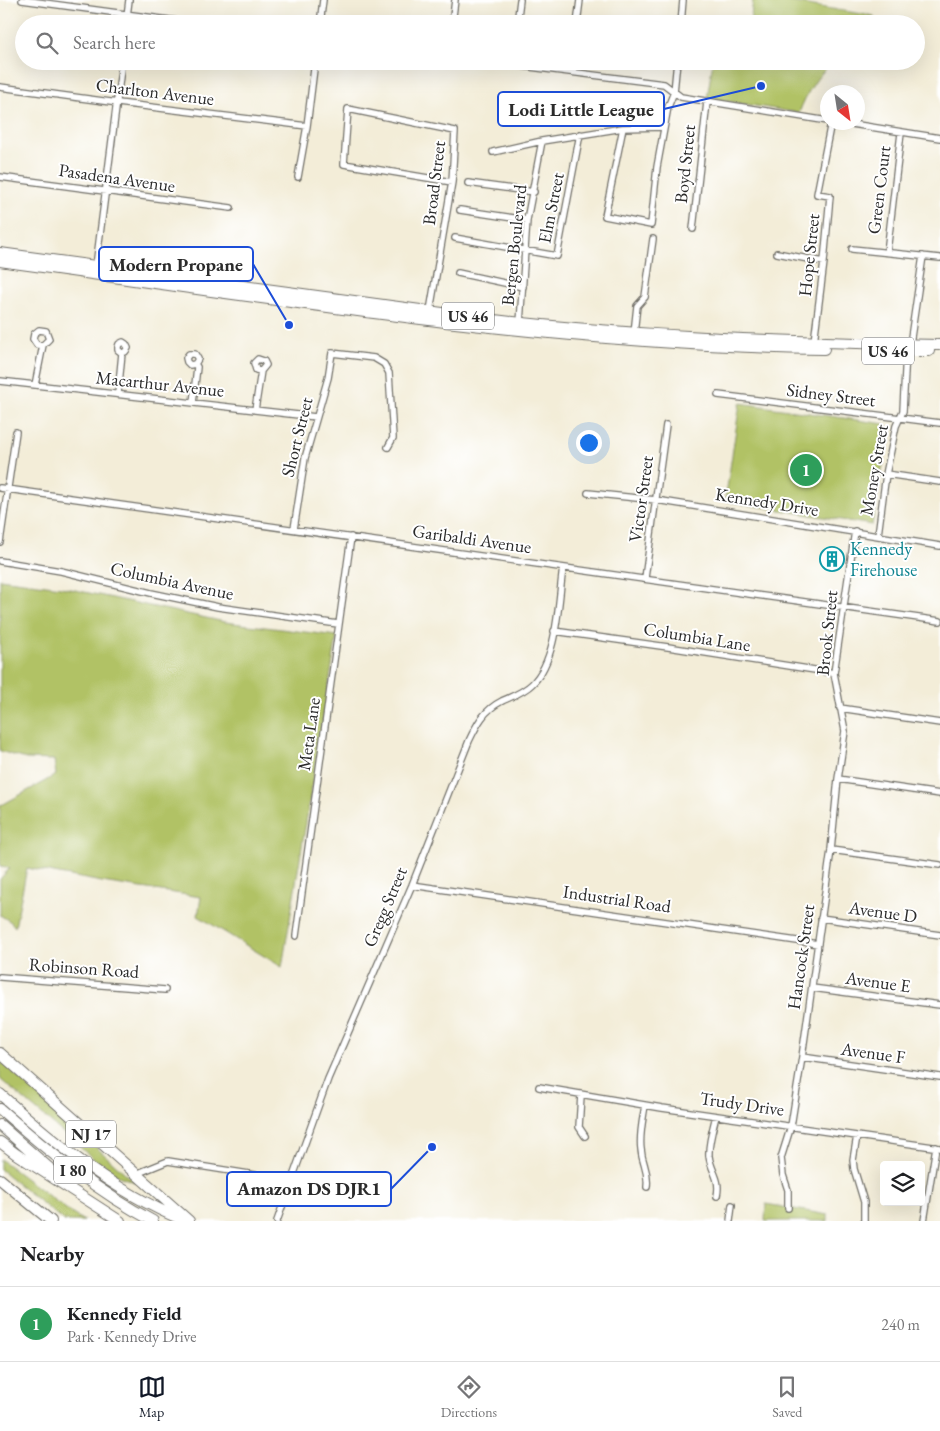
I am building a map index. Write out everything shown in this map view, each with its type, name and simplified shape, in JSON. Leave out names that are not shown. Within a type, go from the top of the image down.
[{"type":"highway","name":"US 46","points":[[0,253],[520,323],[634,333],[814,342],[940,352]]},
{"type":"highway","name":"US 46","points":[[0,261],[438,321],[570,336],[705,346],[908,348],[940,345]]},
{"type":"highway","name":"NJ 17","points":[[0,1053],[188,1221]]},
{"type":"highway","name":"I 80","points":[[0,1094],[82,1163],[119,1187],[174,1216],[188,1221]]},
{"type":"highway","name":"I 80","points":[[0,1109],[44,1148],[85,1180],[153,1221]]},
{"type":"highway","name":"I 80","points":[[0,1125],[91,1203]]},
{"type":"highway","name":"I 80","points":[[0,1142],[120,1221]]},
{"type":"highway","points":[[0,1180],[51,1221]]},
{"type":"street","points":[[22,0],[134,15]]},
{"type":"street","points":[[127,14],[129,0]]},
{"type":"street","points":[[321,15],[323,0]]},
{"type":"street","points":[[453,15],[455,0]]},
{"type":"street","points":[[518,15],[520,0]]},
{"type":"street","points":[[578,15],[580,0]]},
{"type":"street","points":[[682,15],[683,0]]},
{"type":"street","points":[[96,266],[121,70]]},
{"type":"street","points":[[298,178],[314,70]]},
{"type":"street","points":[[563,70],[664,84],[680,97],[820,120]]},
{"type":"street","points":[[623,128],[605,216],[651,225],[656,167],[668,108],[674,92],[676,70]]},
{"type":"street","name":"Charlton Avenue","points":[[0,87],[307,126]]},
{"type":"street","name":"Boyd Street","points":[[693,229],[707,102]]},
{"type":"street","name":"Broad Street","points":[[430,311],[452,182],[455,132],[348,109],[344,164],[452,182]]},
{"type":"street","points":[[865,126],[940,138]]},
{"type":"street","points":[[493,152],[580,134],[623,128],[664,127]]},
{"type":"street","name":"Hope Street","points":[[814,342],[830,196],[817,194],[829,130]]},
{"type":"street","name":"Green Court","points":[[887,252],[902,133]]},
{"type":"street","name":"Elm Street","points":[[526,251],[558,256],[580,134]]},
{"type":"street","name":"Bergen Boulevard","points":[[520,323],[527,220],[534,192],[542,141]]},
{"type":"street","name":"Pasadena Avenue","points":[[0,177],[231,208]]},
{"type":"street","points":[[468,183],[534,192]]},
{"type":"street","points":[[460,210],[527,220]]},
{"type":"street","points":[[455,238],[526,251]]},
{"type":"street","points":[[634,333],[637,306],[645,297],[653,239]]},
{"type":"street","points":[[852,249],[940,258]]},
{"type":"street","points":[[777,253],[824,262]]},
{"type":"street","name":"Money Street","points":[[878,535],[886,474],[898,418],[903,411],[908,348],[923,256]]},
{"type":"street","points":[[458,273],[523,287]]},
{"type":"street","points":[[35,385],[43,345]]},
{"type":"street","points":[[118,394],[122,353]]},
{"type":"street","name":"Short Street","points":[[294,529],[305,458],[328,378],[332,353],[374,358],[387,368],[390,379],[393,438],[388,447]]},
{"type":"street","points":[[193,403],[197,367],[195,364]]},
{"type":"street","points":[[255,410],[261,371]]},
{"type":"street","name":"Macarthur Avenue","points":[[0,381],[316,416]]},
{"type":"street","name":"Sidney Street","points":[[718,395],[940,423]]},
{"type":"street","name":"Victor Street","points":[[645,578],[666,425]]},
{"type":"street","points":[[0,542],[16,432]]},
{"type":"street","points":[[886,474],[940,482]]},
{"type":"street","name":"Garibaldi Avenue","points":[[0,488],[940,620]]},
{"type":"street","name":"Kennedy Drive","points":[[588,493],[656,500],[940,546]]},
{"type":"street","name":"Brook Street","points":[[840,708],[834,674],[855,531]]},
{"type":"street","name":"Meta Lane","points":[[296,936],[351,537]]},
{"type":"street","name":"Columbia Avenue","points":[[0,561],[61,571],[209,605],[338,624]]},
{"type":"street","name":"Gregg Street","points":[[277,1221],[328,1079],[412,885],[469,741],[480,720],[492,707],[520,693],[538,678],[548,661],[563,568]]},
{"type":"street","name":"Columbia Lane","points":[[554,631],[834,674]]},
{"type":"street","points":[[840,708],[940,723]]},
{"type":"street","name":"Hancock Street","points":[[788,1208],[788,1190],[783,1175],[781,1158],[791,1126],[832,850],[838,779],[845,732],[840,708]]},
{"type":"street","points":[[838,779],[940,794]]},
{"type":"street","points":[[832,850],[940,865]]},
{"type":"street","name":"Industrial Road","points":[[412,885],[818,944]]},
{"type":"street","name":"Avenue D","points":[[821,918],[940,935]]},
{"type":"street","name":"Robinson Road","points":[[0,977],[165,990]]},
{"type":"street","name":"Avenue E","points":[[812,988],[940,1005]]},
{"type":"street","name":"Avenue F","points":[[802,1057],[940,1078]]},
{"type":"street","name":"Trudy Drive","points":[[539,1088],[938,1148]]},
{"type":"street","points":[[581,1094],[579,1127],[584,1136]]},
{"type":"street","points":[[645,1105],[640,1143],[642,1158],[648,1174],[647,1188]]},
{"type":"street","points":[[716,1116],[709,1151],[711,1164],[718,1182],[717,1196]]},
{"type":"street","points":[[857,1136],[853,1160],[864,1202],[864,1221]]},
{"type":"street","points":[[924,1221],[938,1148]]},
{"type":"street","points":[[136,1174],[168,1161],[268,1177]]},
{"type":"street","points":[[730,1221],[732,1204]]},
{"type":"green space","points":[[753,0],[778,0],[868,15],[751,15]]},
{"type":"green space","points":[[712,70],[825,70],[813,84],[799,113],[707,98]]},
{"type":"green space","points":[[740,403],[885,424],[889,431],[872,525],[725,501]]},
{"type":"green space","points":[[0,579],[61,587],[225,622],[337,636],[282,967],[198,916],[201,897],[27,868],[15,927],[0,915],[0,879],[10,868],[0,866],[0,806],[56,775],[54,760],[26,759],[0,751]]},
{"type":"green space","points":[[0,1061],[135,1182],[110,1173],[0,1079]]},
{"type":"green space","points":[[0,1159],[84,1221],[64,1221],[0,1169]]},
{"type":"green space","points":[[766,1204],[828,1215],[828,1221],[765,1221]]},
{"type":"place","name":"Lodi Little League","points":[[761,86]]},
{"type":"place","name":"Modern Propane","points":[[289,325]]},
{"type":"place","name":"Kennedy Field","points":[[806,470]]},
{"type":"place","name":"Kennedy Firehouse","points":[[832,559]]},
{"type":"place","name":"Amazon DS DJR1","points":[[432,1147]]}]
